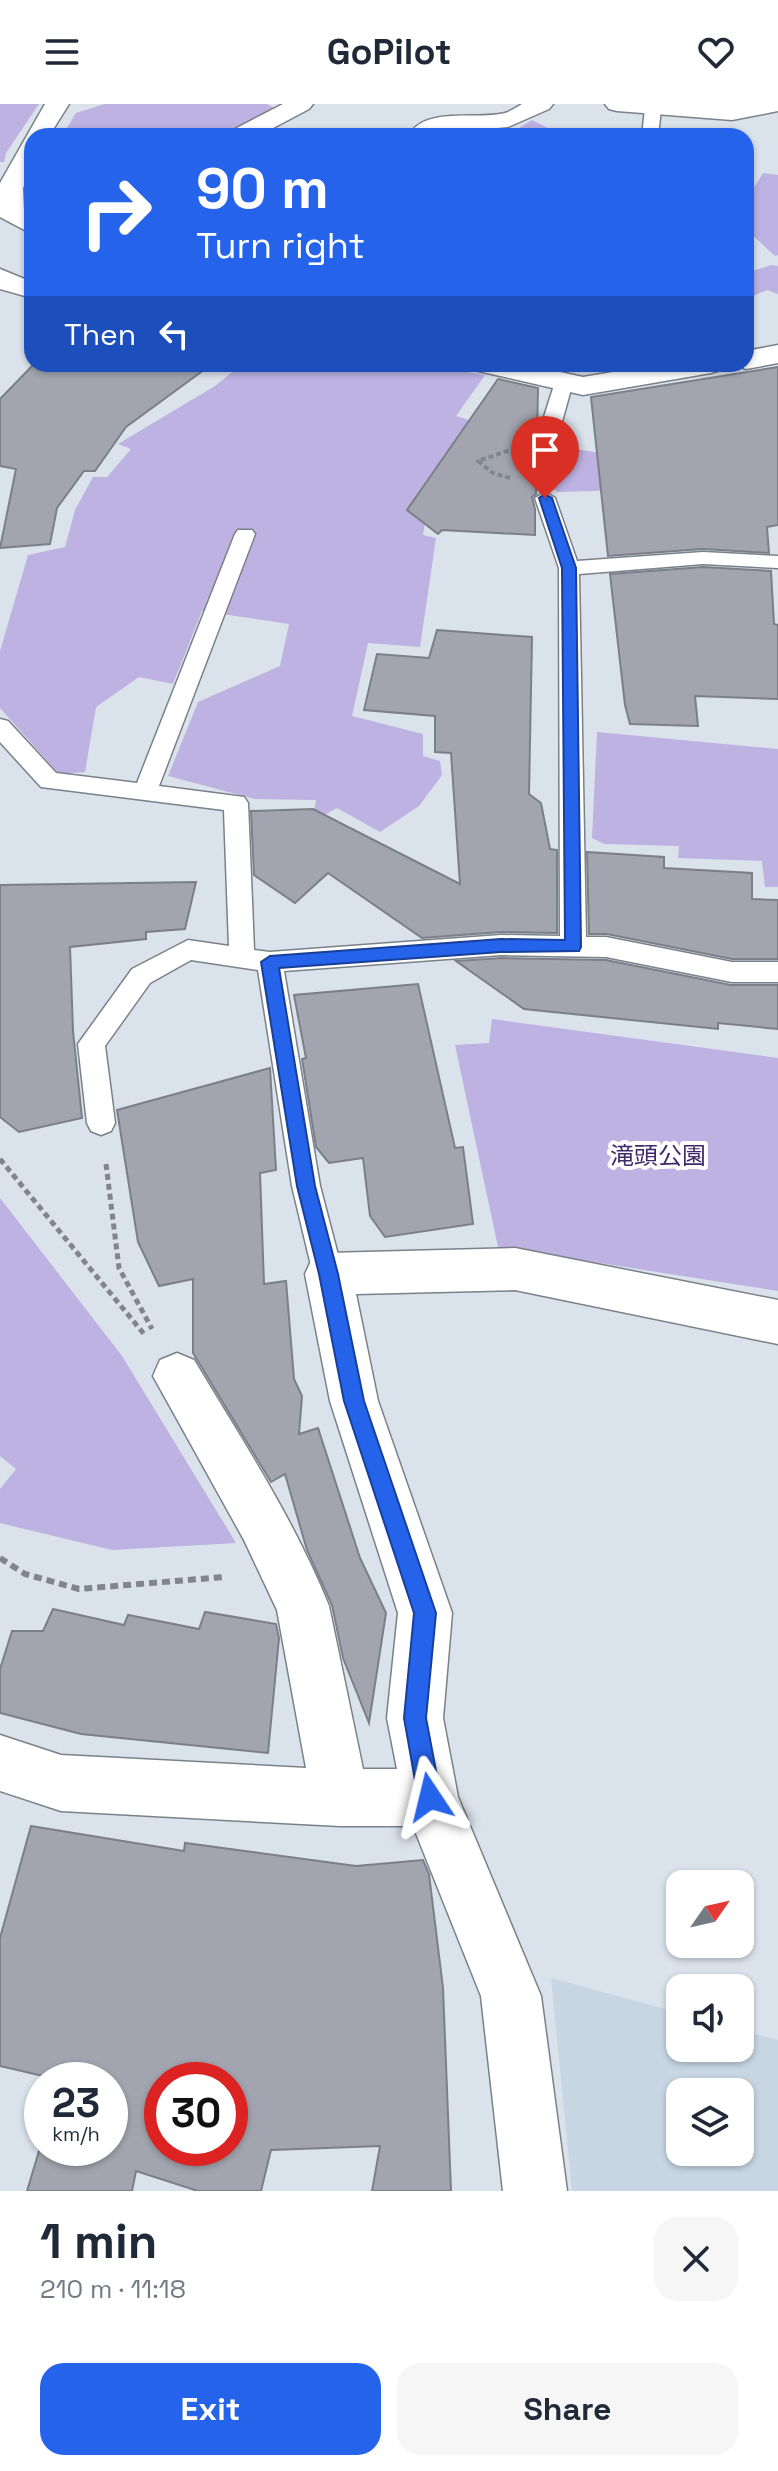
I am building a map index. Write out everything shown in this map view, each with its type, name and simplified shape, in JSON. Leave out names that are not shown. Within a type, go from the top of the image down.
[{"type":"street","points":[[42,128],[57,104]]},
{"type":"street","points":[[255,128],[301,104]]},
{"type":"street","points":[[435,128],[449,123],[508,120],[541,104]]},
{"type":"street","points":[[617,104],[653,109],[714,108],[732,113],[778,104]]},
{"type":"street","points":[[24,161],[10,188],[11,214],[24,221]]},
{"type":"street","points":[[754,358],[778,354]]},
{"type":"street","points":[[520,372],[583,386],[664,372]]},
{"type":"street","points":[[535,2191],[511,1996],[430,1797],[415,1718],[425,1613],[354,1401],[328,1274],[515,1269],[778,1322]]},
{"type":"street","points":[[177,1376],[262,1522],[303,1606],[340,1798]]},
{"type":"street","points":[[0,1763],[61,1783],[340,1798],[430,1797]]},
{"type":"lane","points":[[651,128],[653,109]]},
{"type":"lane","points":[[548,436],[564,382]]},
{"type":"lane","points":[[545,498],[569,568],[573,947]]},
{"type":"lane","points":[[145,792],[245,534]]},
{"type":"lane","points":[[569,568],[703,558],[778,562]]},
{"type":"lane","points":[[0,727],[49,781],[236,803],[242,958]]},
{"type":"lane","points":[[101,1123],[91,1044],[141,976],[188,950],[270,962],[501,945],[606,947],[732,972],[778,972]]},
{"type":"lane","points":[[270,962],[306,1186],[328,1274]]},
{"type":"path","points":[[545,498],[528,483],[493,473],[478,461],[548,436]]},
{"type":"path","points":[[101,1123],[119,1268],[177,1376]]},
{"type":"path","points":[[0,1159],[115,1296],[177,1376]]},
{"type":"path","points":[[0,1558],[25,1574],[79,1589],[285,1570]]},
{"type":"shaded area","points":[[551,1978],[666,2009],[666,2062],[754,2062],[754,2034],[778,2040],[778,2191],[572,2191]]},
{"type":"green space","points":[[0,104],[39,104],[6,153],[4,162],[0,162]]},
{"type":"green space","points":[[104,104],[267,104],[276,109],[234,128],[67,128],[76,113]]},
{"type":"green space","points":[[532,120],[548,128],[519,128]]},
{"type":"green space","points":[[763,173],[778,175],[778,255],[775,256],[754,236],[754,187]]},
{"type":"green space","points":[[778,266],[778,294],[767,290],[754,296],[754,270]]},
{"type":"green space","points":[[232,372],[468,372],[485,375],[456,416],[489,426],[432,481],[423,535],[436,538],[420,647],[368,643],[352,716],[423,734],[423,756],[440,761],[442,775],[419,806],[380,832],[337,808],[313,821],[316,800],[255,799],[168,776],[198,702],[280,666],[289,624],[202,611],[173,684],[139,677],[96,707],[85,772],[59,774],[0,708],[0,651],[28,555],[65,547],[75,510],[93,477],[107,477],[131,449],[118,444],[215,386]]},
{"type":"green space","points":[[551,445],[656,462],[670,489],[558,492],[532,476],[498,463]]},
{"type":"green space","points":[[597,732],[778,749],[778,887],[765,887],[762,861],[678,858],[679,846],[604,844],[592,838]]},
{"type":"green space","name":"滝頭公園","points":[[492,1019],[778,1058],[778,1291],[498,1247],[455,1045],[489,1043]]},
{"type":"green space","points":[[0,1198],[122,1356],[236,1543],[112,1550],[0,1523],[0,1489],[16,1469],[0,1456]]},
{"type":"building","points":[[778,367],[778,525],[767,527],[769,553],[703,549],[608,556],[591,397]]},
{"type":"building","points":[[26,372],[201,372],[126,427],[95,471],[84,471],[57,508],[50,544],[0,548],[16,469],[0,466],[0,399]]},
{"type":"building","points":[[498,379],[538,388],[536,494],[532,497],[535,535],[442,530],[438,534],[407,510]]},
{"type":"building","points":[[703,567],[771,571],[774,624],[778,625],[778,699],[695,696],[698,726],[630,724],[625,705],[610,574]]},
{"type":"building","points":[[437,630],[532,637],[529,794],[541,803],[550,849],[557,850],[557,933],[501,932],[422,938],[328,873],[295,903],[254,875],[251,811],[313,809],[460,884],[451,753],[435,752],[435,716],[364,710],[377,654],[429,658]]},
{"type":"building","points":[[587,852],[664,857],[664,868],[752,873],[752,899],[778,900],[778,959],[732,959],[607,934],[589,934]]},
{"type":"building","points":[[196,882],[185,929],[146,932],[146,939],[70,947],[73,1031],[82,1118],[19,1132],[0,1117],[0,885]]},
{"type":"building","points":[[501,958],[606,960],[731,985],[778,985],[778,1029],[718,1023],[718,1029],[524,1009],[456,961]]},
{"type":"building","points":[[418,984],[455,1148],[463,1147],[473,1224],[385,1237],[370,1216],[363,1158],[329,1163],[316,1147],[302,1059],[306,1058],[294,995]]},
{"type":"building","points":[[270,1068],[276,1170],[260,1173],[264,1284],[286,1281],[294,1379],[302,1396],[299,1434],[318,1428],[360,1558],[386,1613],[369,1723],[343,1658],[332,1605],[307,1550],[285,1474],[271,1482],[193,1353],[193,1279],[159,1286],[138,1242],[117,1110]]},
{"type":"building","points":[[53,1609],[124,1625],[128,1615],[199,1629],[205,1612],[276,1624],[279,1638],[268,1753],[81,1734],[0,1713],[0,1669],[12,1631],[43,1631]]},
{"type":"building","points":[[31,1826],[184,1851],[185,1843],[356,1866],[423,1860],[429,1874],[443,1988],[451,2191],[372,2191],[380,2146],[271,2150],[261,2191],[198,2191],[136,2171],[132,2191],[27,2191],[34,2166],[128,2166],[128,2062],[24,2062],[24,2072],[0,2066],[0,1938]]},
{"type":"route","points":[[430,1797],[415,1718],[425,1613],[354,1401],[306,1186],[270,962],[412,954],[501,945],[573,947],[569,568],[545,498]]}]
